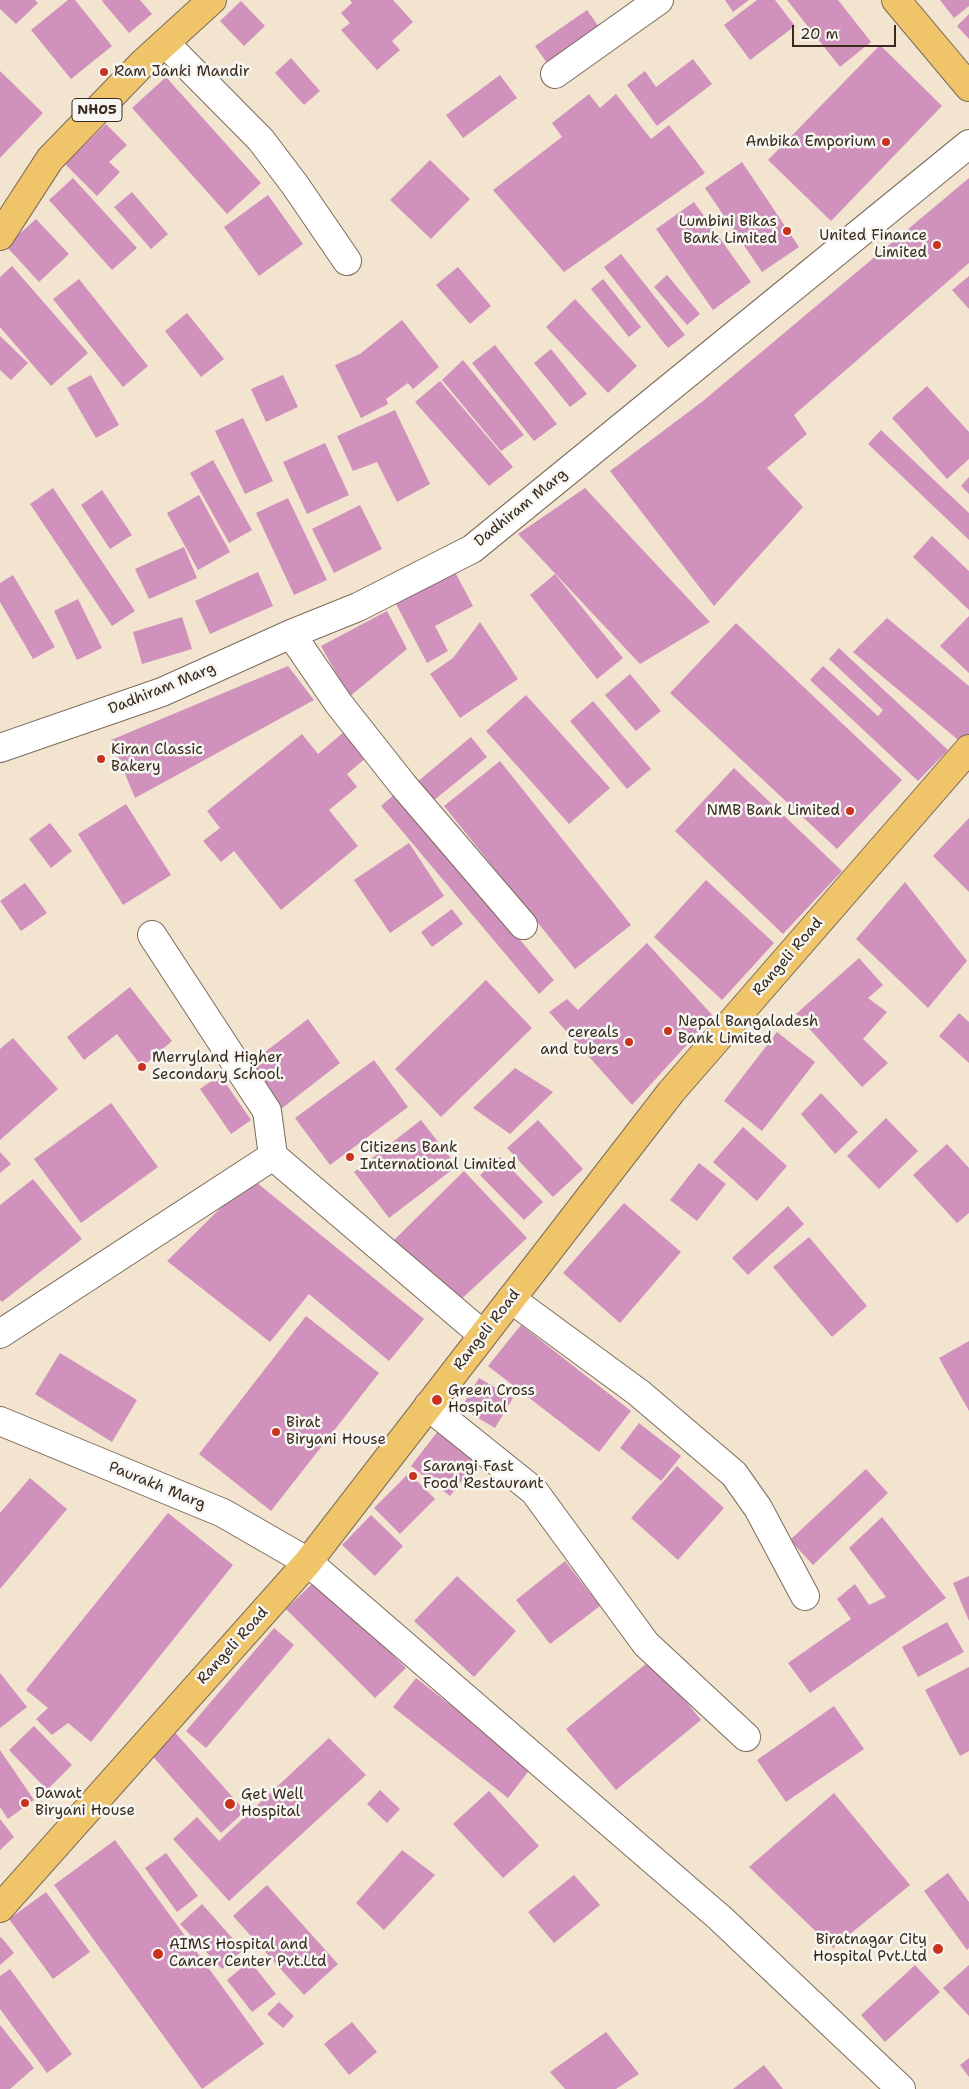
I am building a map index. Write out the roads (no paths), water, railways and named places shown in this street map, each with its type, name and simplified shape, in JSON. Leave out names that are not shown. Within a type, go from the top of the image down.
[{"type":"main road","name":"NH05","points":[[0,236],[50,159],[165,43],[212,0]]},
{"type":"main road","points":[[896,0],[969,87]]},
{"type":"main road","name":"Rangeli Road","points":[[0,1908],[308,1562],[671,1092],[969,749]]},
{"type":"street","points":[[555,74],[659,0]]},
{"type":"street","points":[[165,43],[260,140],[295,185],[347,260]]},
{"type":"street","name":"Dadhiram Marg","points":[[0,748],[162,692],[291,634],[358,607],[472,548],[969,144]]},
{"type":"street","points":[[291,634],[340,704],[403,785],[523,925]]},
{"type":"street","points":[[152,935],[266,1111],[273,1156],[483,1335]]},
{"type":"street","points":[[0,1334],[273,1156]]},
{"type":"street","points":[[511,1298],[639,1393],[734,1474],[758,1508],[805,1596]]},
{"type":"street","points":[[428,1406],[534,1491],[646,1644],[746,1738]]},
{"type":"street","name":"Paurakh Marg","points":[[0,1421],[223,1513],[308,1562],[720,1918],[901,2089]]},
{"type":"place","name":"Ram Janki Mandir","points":[[104,72]]},
{"type":"place","name":"Ambika Emporium","points":[[886,142]]},
{"type":"place","name":"Lumbini Bikas Bank Limited","points":[[787,231]]},
{"type":"place","name":"United Finance Limited","points":[[937,245]]},
{"type":"place","name":"Kiran Classic Bakery","points":[[101,759]]},
{"type":"place","name":"NMB Bank Limited","points":[[850,811]]},
{"type":"place","name":"Nepal Bangaladesh Bank Limited","points":[[668,1031]]},
{"type":"place","name":"cereals and tubers","points":[[629,1042]]},
{"type":"place","name":"Merryland Higher Secondary School.","points":[[142,1067]]},
{"type":"place","name":"Citizens Bank International Limited","points":[[350,1157]]},
{"type":"place","name":"Green Cross Hospital","points":[[437,1400]]},
{"type":"place","name":"Birat Biryani House","points":[[276,1432]]},
{"type":"place","name":"Sarangi Fast Food Restaurant","points":[[413,1476]]},
{"type":"place","name":"Dawat Biryani House","points":[[25,1803]]},
{"type":"place","name":"Get Well Hospital","points":[[230,1804]]},
{"type":"place","name":"Biratnagar City Hospital Pvt.Ltd","points":[[938,1949]]},
{"type":"place","name":"AIMS Hospital and Cancer Center Pvt.Ltd","points":[[158,1954]]}]
